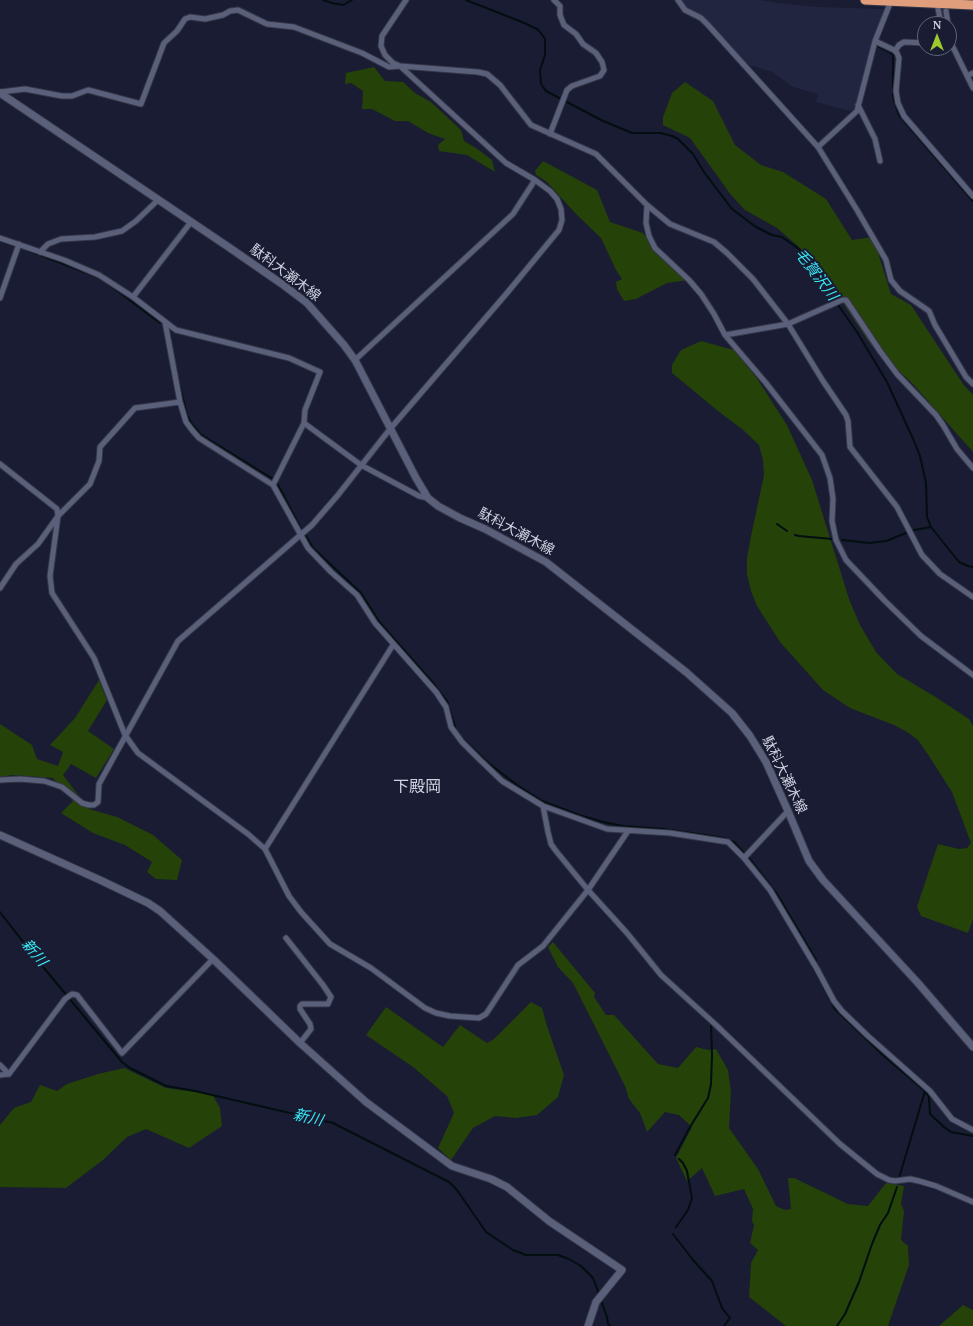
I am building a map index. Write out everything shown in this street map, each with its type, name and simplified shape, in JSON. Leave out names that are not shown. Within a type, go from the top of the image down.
[{"type":"highway","points":[[865,0],[973,5]]},
{"type":"main road","name":"駄科大瀬木線","points":[[0,93],[282,284],[307,303],[344,345],[355,360],[390,429],[428,498],[438,506],[460,518],[485,529],[546,562],[686,672],[732,713],[750,736],[766,762],[809,860],[823,880],[918,983],[973,1047]]},
{"type":"main road","points":[[0,835],[100,880],[148,903],[160,911],[213,959],[300,1043],[366,1102],[452,1166],[491,1179],[507,1187],[549,1221],[622,1270],[596,1302],[588,1326]]},
{"type":"street","points":[[0,780],[20,779],[44,781],[62,787],[82,803],[94,805],[98,802],[99,784],[178,641],[312,525],[338,495],[390,429],[559,230],[562,220],[561,209],[557,199],[550,190],[506,163],[400,66],[385,55],[382,49],[382,36],[406,0]]},
{"type":"street","points":[[550,134],[566,90],[572,86],[600,76],[604,70],[602,62],[596,53],[583,44],[576,34],[564,25],[560,15],[560,6],[554,0]]},
{"type":"street","points":[[678,0],[685,10],[701,18],[708,25],[818,147],[886,260],[891,280],[900,291],[929,311],[935,325],[966,377],[973,384]]},
{"type":"street","points":[[818,147],[857,111],[875,41],[891,1]]},
{"type":"street","points":[[937,3],[939,16]]},
{"type":"street","points":[[0,93],[25,89],[62,96],[72,96],[88,90],[141,104],[164,43],[177,31],[185,19],[190,17],[205,19],[238,10],[267,24],[294,27],[362,53],[389,67],[400,66],[487,74],[500,85],[531,125],[596,154],[647,206],[670,224],[714,242],[753,279],[788,324],[822,381],[846,415],[848,421],[850,447],[897,507],[922,555],[940,574],[973,597]]},
{"type":"street","points":[[946,11],[947,16]]},
{"type":"street","points":[[875,41],[895,51],[899,58],[896,91],[898,103],[904,116],[973,196]]},
{"type":"street","points":[[895,51],[899,45],[904,42],[917,43]]},
{"type":"street","points":[[956,56],[973,88]]},
{"type":"street","points":[[967,76],[973,73]]},
{"type":"street","points":[[858,105],[875,139],[880,161]]},
{"type":"street","points":[[355,360],[513,214],[535,180]]},
{"type":"street","points":[[40,252],[48,244],[61,239],[95,238],[122,231],[136,221],[158,200]]},
{"type":"street","points":[[647,206],[646,223],[649,236],[655,248],[689,280],[701,294],[725,335],[766,383],[822,455],[830,478],[832,521],[836,540],[846,560],[921,636],[973,675]]},
{"type":"street","points":[[133,297],[191,222]]},
{"type":"street","points":[[0,238],[99,275],[133,297],[176,330],[289,358],[320,372],[305,410],[304,423],[275,482]]},
{"type":"street","points":[[0,298],[19,244]]},
{"type":"street","points":[[725,335],[788,324],[846,300],[897,374],[936,415],[957,449],[973,468]]},
{"type":"street","points":[[165,322],[180,402],[186,422],[199,438],[275,482],[308,548],[331,572],[357,595],[375,624],[436,692],[446,707],[451,727],[462,742],[502,781],[544,806],[607,829],[670,833],[728,842],[744,858],[770,890],[817,969],[834,1001],[842,1011],[930,1091],[952,1119],[973,1130]]},
{"type":"street","points":[[0,588],[16,564],[38,544],[58,516],[90,484],[99,461],[100,447],[135,408],[180,402]]},
{"type":"street","points":[[304,423],[361,465],[419,496],[428,498]]},
{"type":"street","points":[[0,464],[57,509],[58,516],[50,576],[52,593],[94,658],[125,735],[138,753],[248,834],[265,849],[289,896],[301,912],[330,944],[371,968],[425,1008],[436,1013],[450,1016],[479,1018],[486,1014],[518,965],[544,946],[588,890],[628,831]]},
{"type":"street","points":[[265,849],[393,645]]},
{"type":"street","points":[[544,806],[551,844],[588,890],[627,933],[661,975],[715,1024],[840,1144],[878,1174],[889,1180],[895,1182],[910,1179],[919,1181],[936,1186],[973,1202]]},
{"type":"street","points":[[744,858],[788,811]]},
{"type":"street","points":[[286,938],[331,997],[328,1004],[302,1004],[300,1006],[300,1009],[310,1024],[311,1029],[300,1043]]},
{"type":"street","points":[[0,1075],[9,1074],[65,999],[72,994],[77,995],[122,1053],[213,959]]},
{"type":"street","points":[[0,1065],[9,1074]]},
{"type":"shaded area","points":[[682,0],[760,0],[818,7],[883,9],[884,12],[873,36],[855,109],[850,111],[816,102],[818,94],[793,87],[772,72],[746,64],[703,16],[688,9],[683,4]]},
{"type":"green space","points":[[374,67],[385,81],[403,82],[415,93],[431,102],[461,130],[464,141],[492,160],[495,172],[467,155],[439,151],[438,145],[445,139],[428,133],[408,121],[395,121],[372,109],[362,109],[363,91],[351,83],[345,84],[346,73]]},
{"type":"green space","points":[[685,82],[713,101],[735,145],[761,165],[783,172],[826,199],[852,240],[873,237],[891,294],[911,305],[963,384],[973,395],[973,452],[913,384],[871,345],[815,261],[777,228],[745,210],[731,195],[690,138],[663,125],[663,117],[672,93]]},
{"type":"green space","points":[[543,161],[597,190],[610,222],[643,233],[655,248],[689,280],[667,283],[636,299],[624,301],[617,289],[616,282],[622,279],[616,270],[601,238],[575,213],[547,182],[536,175],[535,171]]},
{"type":"green space","points":[[701,341],[734,350],[756,377],[787,425],[812,480],[849,599],[860,625],[876,652],[897,674],[969,719],[973,726],[973,919],[968,933],[921,916],[917,907],[938,844],[959,849],[967,848],[971,843],[952,792],[929,756],[918,740],[907,732],[894,725],[850,708],[823,690],[780,642],[757,606],[751,591],[747,574],[747,558],[764,475],[763,460],[759,445],[742,429],[672,373],[672,365],[681,350]]},
{"type":"green space","points":[[99,680],[107,700],[88,731],[114,749],[96,778],[71,764],[63,775],[89,809],[117,817],[153,835],[182,860],[177,880],[156,879],[147,872],[152,862],[125,845],[93,833],[61,813],[73,801],[53,778],[13,775],[0,777],[0,724],[32,745],[37,759],[58,766],[63,752],[50,745],[75,718]]},
{"type":"green space","points":[[553,942],[595,993],[594,997],[606,1015],[614,1015],[658,1064],[678,1068],[696,1047],[708,1050],[716,1049],[728,1070],[731,1092],[729,1128],[758,1169],[776,1206],[785,1210],[791,1209],[788,1178],[794,1178],[848,1204],[868,1206],[886,1183],[904,1186],[901,1204],[904,1211],[901,1240],[908,1246],[909,1265],[888,1326],[786,1326],[749,1297],[751,1263],[758,1250],[750,1243],[754,1225],[752,1221],[753,1209],[744,1189],[715,1196],[702,1168],[687,1181],[676,1158],[692,1127],[679,1115],[665,1112],[647,1132],[640,1113],[629,1099],[625,1086],[573,983],[558,967],[548,947]]},
{"type":"green space","points":[[531,1002],[542,1008],[564,1075],[558,1097],[537,1115],[516,1118],[495,1116],[473,1128],[451,1160],[438,1148],[454,1113],[447,1096],[413,1067],[366,1035],[386,1007],[443,1047],[460,1025],[487,1043],[494,1039]]},
{"type":"green space","points":[[124,1068],[166,1088],[212,1094],[220,1108],[222,1126],[189,1148],[146,1129],[127,1137],[103,1160],[66,1188],[0,1187],[0,1125],[14,1108],[31,1102],[40,1085],[57,1091],[67,1084],[98,1074]]},
{"type":"green space","points":[[963,1305],[973,1310],[973,1326],[939,1326]]},
{"type":"waterway","name":"毛賀沢川","points":[[323,0],[343,5],[352,0]]},
{"type":"waterway","name":"毛賀沢川","points":[[466,0],[522,22],[537,29],[541,33],[545,39],[545,55],[540,70],[541,84],[546,91],[601,120],[632,133],[661,133],[678,139],[693,154],[704,172],[732,209],[756,227],[772,235],[782,237],[799,249],[857,332],[887,382],[920,456],[926,483],[927,517],[931,527],[959,562],[973,567]]},
{"type":"waterway","points":[[878,46],[893,54],[893,94],[899,115],[973,201]]},
{"type":"waterway","points":[[0,241],[13,245]]},
{"type":"waterway","points":[[22,248],[97,277],[160,323]]},
{"type":"waterway","points":[[169,331],[171,341]]},
{"type":"waterway","points":[[179,383],[187,415],[191,423],[200,434],[273,479],[278,485],[301,529]]},
{"type":"waterway","points":[[777,524],[787,531]]},
{"type":"waterway","points":[[914,530],[931,527]]},
{"type":"waterway","points":[[304,533],[313,548],[361,593],[380,623],[447,701],[456,730]]},
{"type":"waterway","points":[[842,540],[869,543],[886,541],[906,533]]},
{"type":"waterway","points":[[795,535],[832,539]]},
{"type":"waterway","points":[[461,737],[487,762],[517,785],[542,801],[603,822],[623,826],[663,829],[705,835],[723,838],[734,842],[753,863],[777,894],[816,960],[813,967],[835,1009],[884,1056],[925,1091],[929,1097],[930,1114],[944,1127],[951,1132],[973,1136]]},
{"type":"waterway","name":"新川","points":[[0,912],[34,956],[122,1062],[130,1068],[166,1086],[195,1091],[333,1123],[449,1182],[457,1190],[486,1232],[513,1250],[526,1255],[558,1255],[581,1266],[593,1278],[599,1294]]},
{"type":"waterway","points":[[675,1155],[708,1098],[711,1084],[711,1026]]},
{"type":"waterway","points":[[899,1178],[925,1091]]},
{"type":"waterway","points":[[676,1227],[688,1210],[692,1198],[687,1171],[679,1159]]},
{"type":"waterway","points":[[837,1326],[845,1314],[859,1282],[872,1244],[880,1225],[888,1213],[897,1187]]},
{"type":"waterway","points":[[673,1234],[693,1260],[712,1281],[722,1308],[730,1318],[724,1326]]},
{"type":"waterway","name":"新川","points":[[601,1300],[608,1324],[610,1326]]},
{"type":"district","name":"下殿岡","points":[[417,787]]}]
